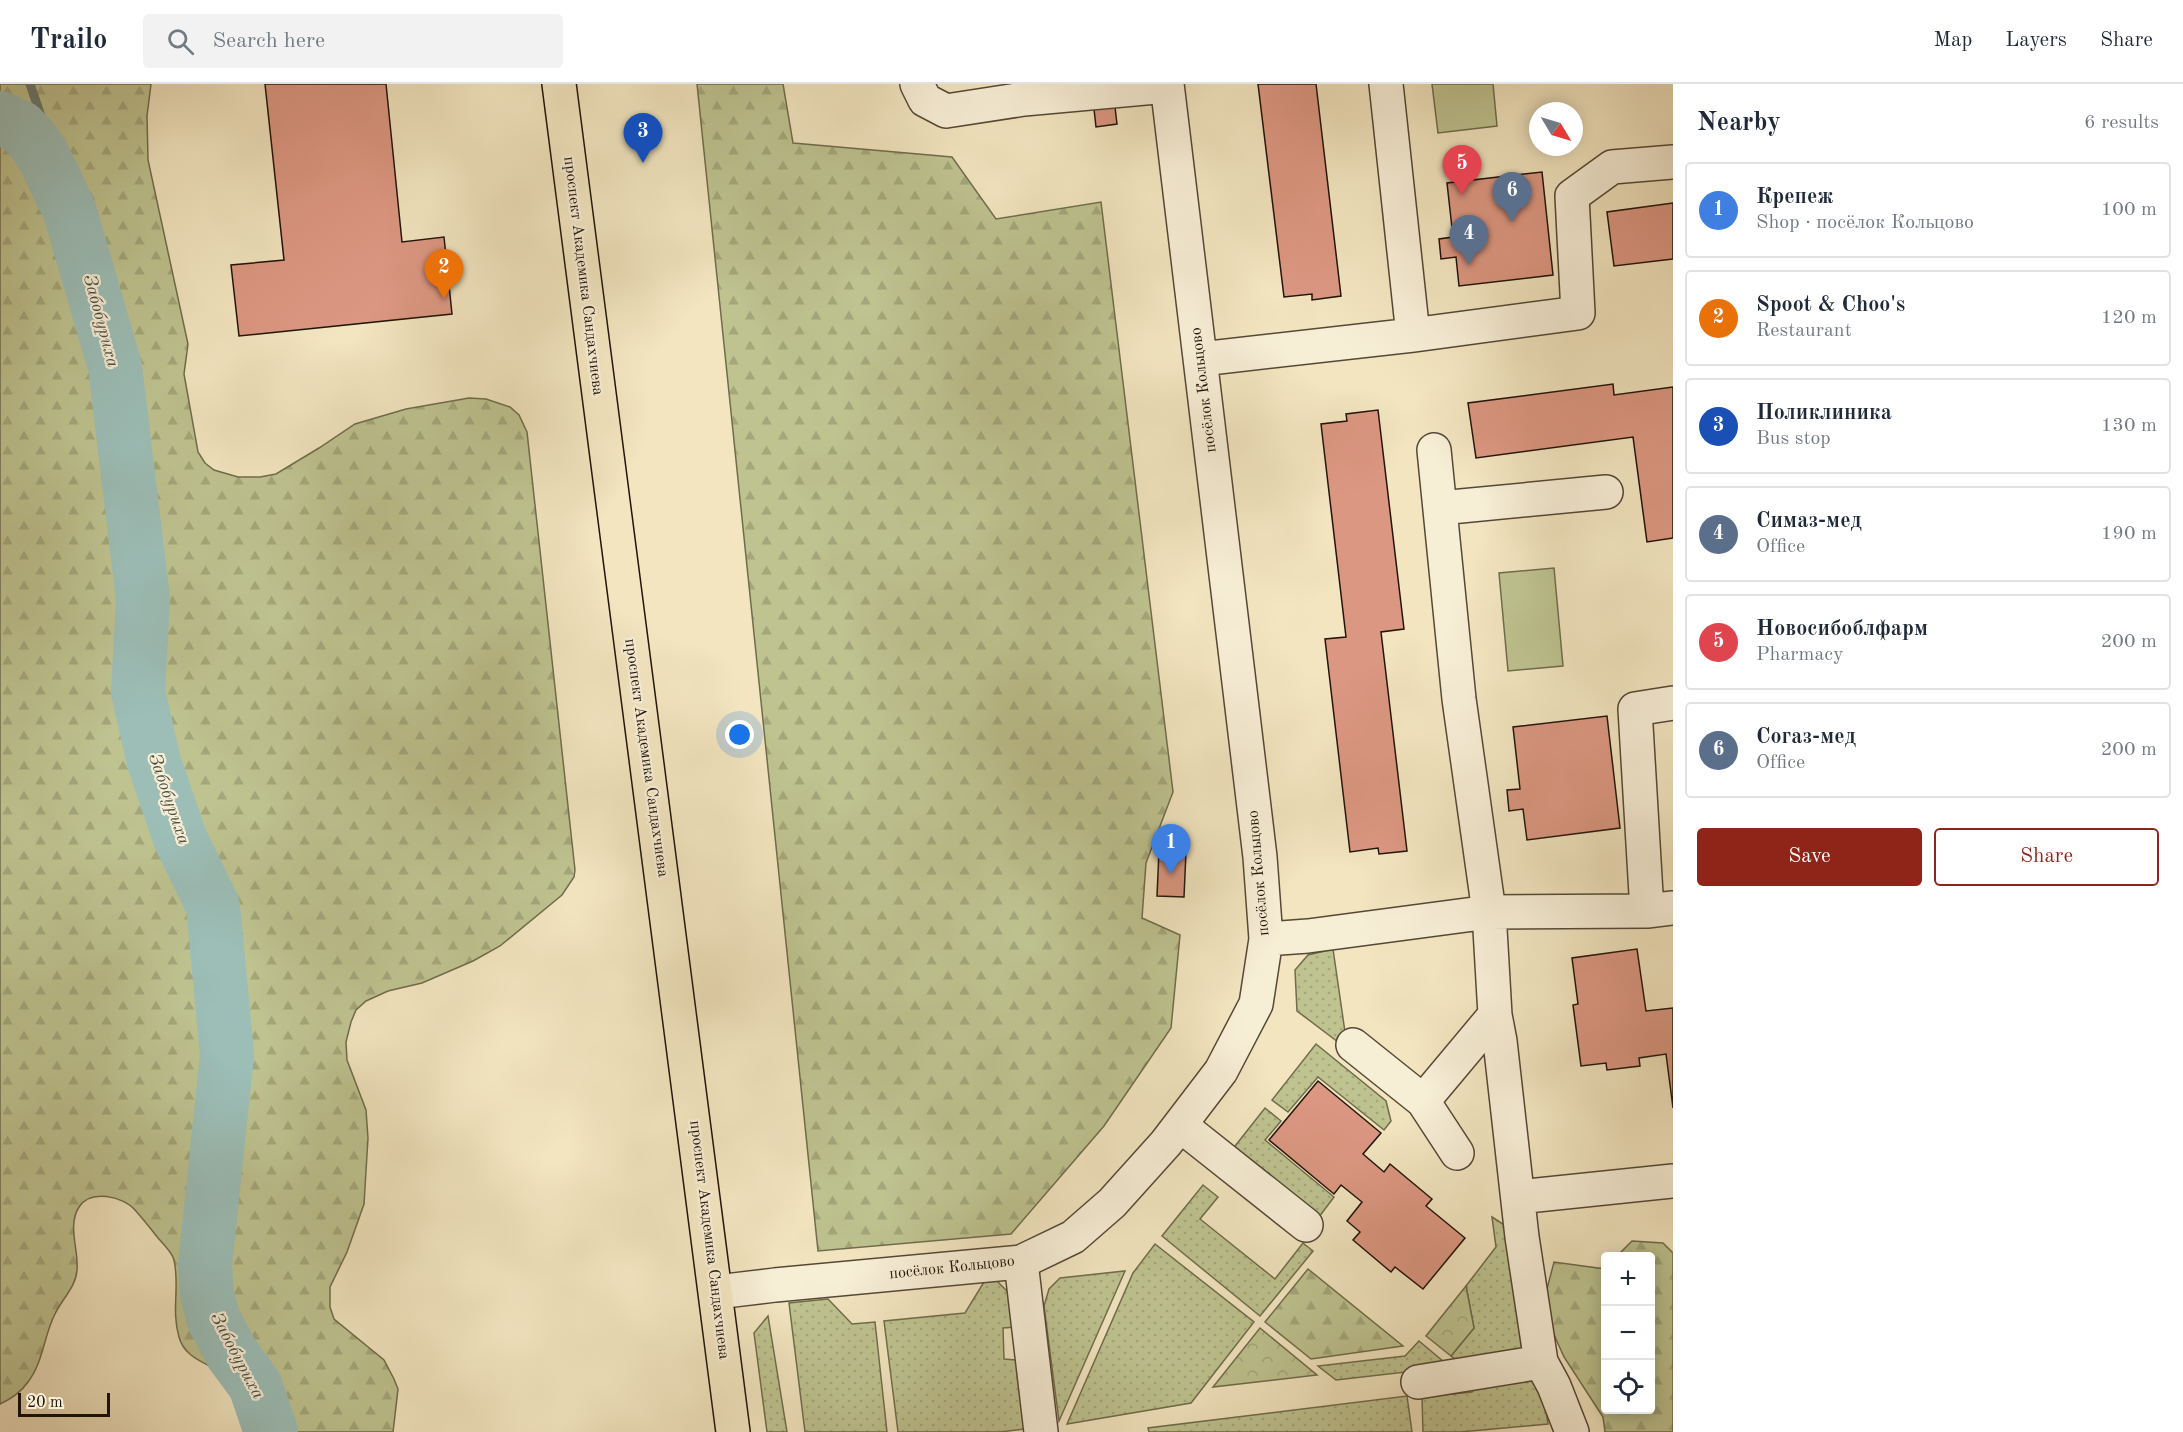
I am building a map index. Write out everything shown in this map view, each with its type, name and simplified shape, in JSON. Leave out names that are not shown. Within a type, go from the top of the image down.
[{"type":"main road","name":"проспект Академика Сандахчиева","points":[[559,84],[717,1292],[733,1432]]},
{"type":"street","points":[[917,84],[925,100],[946,111],[1023,92],[1167,85]]},
{"type":"street","points":[[1386,84],[1413,335]]},
{"type":"street","name":"посёлок Кольцово","points":[[717,1292],[1021,1262],[1073,1238],[1112,1203],[1166,1143],[1221,1071],[1256,1004],[1266,939],[1260,857],[1167,85]]},
{"type":"street","points":[[1201,359],[1413,335],[1578,313],[1572,196],[1612,166],[1673,162]]},
{"type":"street","points":[[1434,450],[1459,699],[1489,912],[1495,1015],[1500,1041],[1522,1238],[1541,1362],[1554,1386],[1572,1432]]},
{"type":"street","points":[[1440,508],[1606,492]]},
{"type":"street","points":[[1266,939],[1308,936],[1489,912],[1660,909],[1635,709],[1673,703]]},
{"type":"street","points":[[1423,1101],[1495,1015]]},
{"type":"street","points":[[1353,1045],[1423,1101],[1457,1154]]},
{"type":"street","points":[[1180,1125],[1306,1225]]},
{"type":"street","points":[[1518,1197],[1673,1181]]},
{"type":"street","points":[[1021,1262],[1041,1432]]},
{"type":"street","points":[[1418,1382],[1541,1362]]},
{"type":"green space","points":[[0,84],[151,84],[147,116],[148,160],[188,344],[184,374],[198,452],[205,463],[214,470],[238,477],[276,474],[355,424],[406,409],[469,398],[486,399],[510,407],[519,415],[527,432],[575,870],[574,877],[562,895],[500,946],[473,961],[422,983],[388,991],[366,1001],[356,1010],[351,1022],[346,1042],[347,1060],[366,1110],[368,1138],[364,1204],[347,1252],[330,1287],[330,1307],[334,1319],[384,1360],[394,1379],[398,1389],[393,1432],[252,1432],[245,1401],[236,1385],[221,1372],[196,1359],[183,1346],[177,1327],[176,1270],[171,1254],[130,1205],[107,1196],[91,1198],[79,1207],[74,1222],[77,1262],[74,1282],[51,1322],[33,1374],[19,1392],[0,1404]]},
{"type":"green space","points":[[697,84],[783,84],[793,143],[952,157],[996,219],[1101,202],[1173,792],[1146,863],[1142,918],[1180,935],[1171,1028],[1104,1126],[1011,1234],[818,1251]]},
{"type":"green space","points":[[1432,84],[1493,84],[1497,126],[1438,133]]},
{"type":"green space","points":[[1554,568],[1563,666],[1508,671],[1499,573]]},
{"type":"green space","points":[[1333,949],[1345,1032],[1338,1042],[1297,1011],[1295,970],[1308,955]]},
{"type":"green space","points":[[1316,1044],[1386,1101],[1391,1121],[1384,1130],[1318,1077],[1288,1112],[1272,1100]]},
{"type":"green space","points":[[1265,1108],[1281,1121],[1265,1140],[1334,1197],[1313,1225],[1228,1155]]},
{"type":"green space","points":[[1203,1185],[1218,1197],[1200,1219],[1275,1279],[1303,1243],[1313,1251],[1260,1316],[1162,1236]]},
{"type":"green space","points":[[1492,1217],[1509,1228],[1522,1351],[1463,1365],[1451,1356],[1474,1328],[1466,1286],[1496,1247]]},
{"type":"green space","points":[[1632,1241],[1663,1243],[1673,1253],[1673,1432],[1605,1432],[1601,1414],[1655,1414],[1655,1252],[1621,1252]]},
{"type":"green space","points":[[1155,1244],[1254,1322],[1191,1403],[1067,1424],[1133,1273]]},
{"type":"green space","points":[[1554,1262],[1601,1268],[1601,1414],[1564,1357],[1542,1308]]},
{"type":"green space","points":[[1308,1269],[1403,1346],[1311,1359],[1265,1322]]},
{"type":"green space","points":[[1125,1271],[1059,1421],[1044,1306],[1049,1289],[1060,1278]]},
{"type":"green space","points":[[997,1281],[1010,1294],[1016,1327],[1003,1328],[1004,1359],[1016,1360],[1025,1429],[1000,1432],[898,1432],[884,1321],[965,1313],[984,1282]]},
{"type":"green space","points":[[1466,1286],[1474,1328],[1451,1356],[1426,1336]]},
{"type":"green space","points":[[828,1299],[852,1324],[875,1322],[887,1432],[805,1432],[789,1303]]},
{"type":"green space","points":[[768,1316],[787,1432],[767,1432],[754,1333]]},
{"type":"green space","points":[[1260,1328],[1317,1375],[1213,1387]]},
{"type":"green space","points":[[1419,1341],[1450,1367],[1336,1380],[1318,1366],[1405,1356]]},
{"type":"green space","points":[[1541,1374],[1548,1424],[1460,1432],[1423,1432],[1422,1397],[1472,1392],[1481,1381]]},
{"type":"green space","points":[[1407,1396],[1412,1432],[1149,1432],[1148,1428]]},
{"type":"building","points":[[265,84],[386,84],[402,242],[444,237],[452,314],[239,336],[231,265],[284,260]]},
{"type":"building","points":[[1258,84],[1316,84],[1341,296],[1312,300],[1312,294],[1284,297]]},
{"type":"building","points":[[1115,107],[1117,124],[1096,127],[1094,109]]},
{"type":"building","points":[[1542,172],[1553,275],[1459,286],[1456,257],[1441,259],[1439,239],[1453,237],[1447,183]]},
{"type":"building","points":[[1673,203],[1673,259],[1614,266],[1607,212]]},
{"type":"building","points":[[1613,384],[1614,395],[1673,387],[1673,538],[1647,542],[1633,437],[1476,458],[1468,403]]},
{"type":"building","points":[[1378,410],[1404,629],[1381,632],[1407,851],[1379,854],[1378,848],[1350,852],[1325,639],[1346,637],[1321,424],[1347,421],[1346,414]]},
{"type":"building","points":[[1607,716],[1620,828],[1527,840],[1523,809],[1509,811],[1507,790],[1520,789],[1513,727]]},
{"type":"building","points":[[1159,851],[1186,852],[1184,897],[1157,896]]},
{"type":"building","points":[[1637,949],[1646,1011],[1673,1008],[1673,1108],[1666,1054],[1639,1058],[1640,1066],[1607,1070],[1606,1063],[1581,1066],[1573,1005],[1578,1004],[1572,958]]},
{"type":"building","points":[[1318,1081],[1381,1133],[1363,1154],[1384,1172],[1390,1164],[1432,1199],[1426,1206],[1465,1238],[1423,1289],[1395,1267],[1391,1272],[1353,1240],[1360,1232],[1347,1221],[1362,1202],[1341,1185],[1334,1194],[1269,1140]]},
{"type":"waterway","name":"Забобуриха","points":[[30,84],[42,119],[44,157]]},
{"type":"waterway","name":"Забобуриха","points":[[0,118],[20,127],[31,138],[44,157],[70,212],[115,367],[143,599],[138,692],[154,762],[180,838],[213,906],[227,1055],[205,1265],[207,1294],[213,1318],[232,1354],[255,1385],[271,1432]]},
{"type":"place","name":"Поликлиника","points":[[643,163]]},
{"type":"place","name":"Новосибоблфарм","points":[[1462,195]]},
{"type":"place","name":"Согаз-мед","points":[[1512,222]]},
{"type":"place","name":"Симаз-мед","points":[[1469,265]]},
{"type":"place","name":"Spoot & Choo's","points":[[444,299]]},
{"type":"place","name":"Крепеж","points":[[1171,874]]}]
